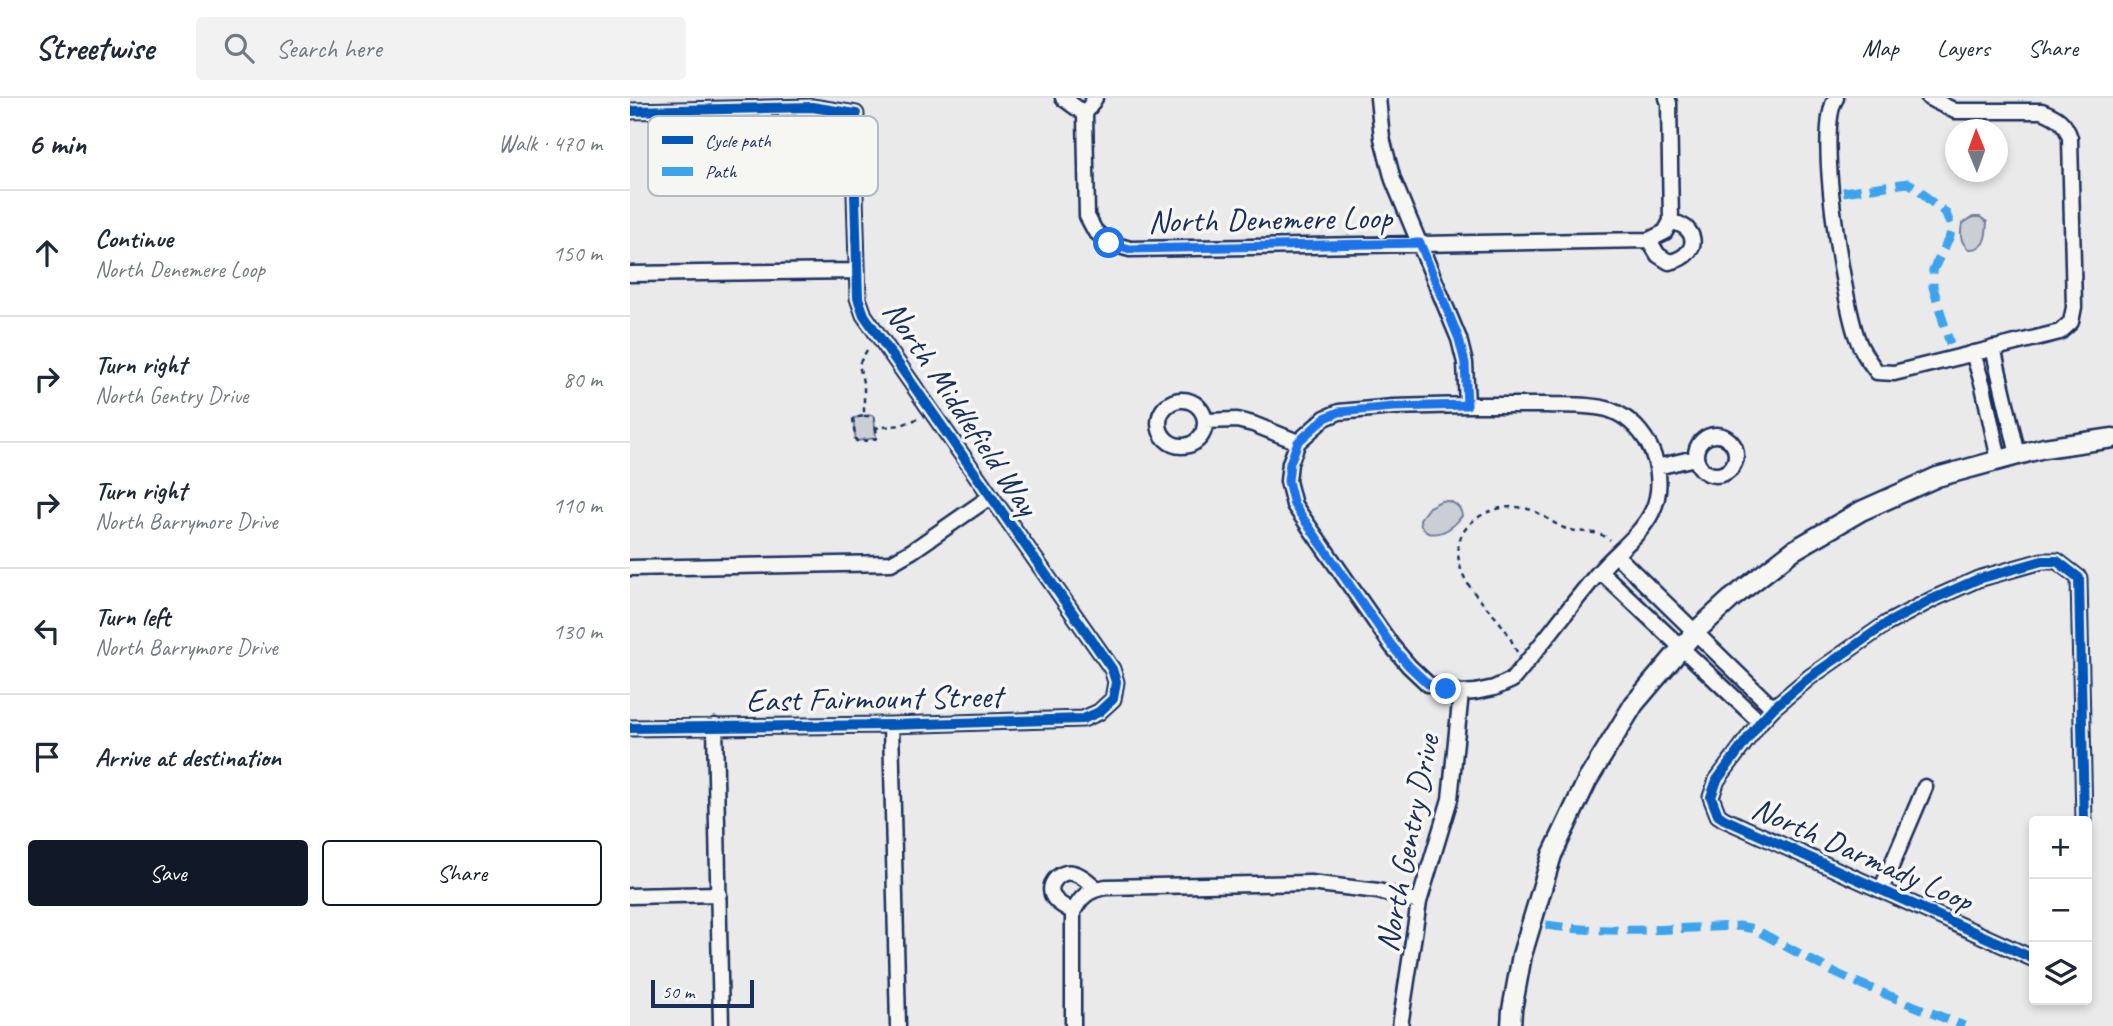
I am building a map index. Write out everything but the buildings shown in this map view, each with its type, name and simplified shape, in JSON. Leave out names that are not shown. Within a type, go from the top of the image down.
[{"type":"street","points":[[1063,98],[1085,114],[1094,98]]},
{"type":"street","points":[[1378,98],[1382,138],[1393,180],[1459,339],[1465,363],[1467,405]]},
{"type":"street","points":[[1836,98],[1831,105],[1828,127],[1833,212],[1840,260],[1856,335],[1864,355],[1877,372],[1894,373],[2060,332],[2071,322],[2074,307],[2070,138],[2066,125],[2055,116],[2042,111],[1955,111],[1929,98]]},
{"type":"street","points":[[1671,100],[1671,221],[1665,232],[1649,240],[1658,255],[1669,262],[1682,259],[1689,253],[1692,244],[1691,235],[1686,228],[1671,221]]},
{"type":"street","name":"North Middlefield Way","points":[[630,111],[812,107],[856,116]]},
{"type":"street","name":"North Denemere Loop","points":[[1085,114],[1087,216],[1095,231],[1109,243],[1130,249],[1649,240]]},
{"type":"street","name":"North Middlefield Way","points":[[855,196],[858,298],[864,315],[1112,669],[1116,682],[1114,699]]},
{"type":"street","points":[[630,274],[857,271]]},
{"type":"street","points":[[1993,348],[2018,455]]},
{"type":"street","points":[[1973,354],[1999,460]]},
{"type":"street","name":"North Gentry Drive","points":[[1298,442],[1325,418],[1339,412],[1467,405],[1592,406],[1613,411],[1639,428],[1649,443],[1657,467],[1657,494],[1652,512],[1637,533],[1600,571],[1512,680],[1494,688],[1461,693],[1450,799],[1419,902],[1400,1026]]},
{"type":"street","points":[[1205,421],[1237,420],[1298,442],[1290,463],[1288,481],[1294,505],[1392,646],[1409,666],[1428,684],[1461,693]]},
{"type":"street","points":[[1511,1026],[1521,956],[1552,855],[1587,781],[1634,704],[1695,632],[1731,599],[1794,550],[1861,510],[1937,477],[2044,447],[2113,438]]},
{"type":"street","points":[[1657,467],[1695,458]]},
{"type":"street","points":[[630,568],[891,563],[990,497]]},
{"type":"street","points":[[1616,555],[1773,708]]},
{"type":"street","name":"North Darmady Loop","points":[[2029,957],[1724,819],[1718,815],[1712,797],[1717,780],[1773,708],[1810,677],[1886,624],[1978,579],[2042,561],[2057,561],[2078,578],[2084,816]]},
{"type":"street","points":[[1600,571],[1760,722]]},
{"type":"street","name":"East Fairmount Street","points":[[630,728],[1083,719],[1098,712],[1114,699]]},
{"type":"street","points":[[891,724],[898,1026]]},
{"type":"street","points":[[715,726],[721,1026]]},
{"type":"street","points":[[1881,891],[1925,787]]},
{"type":"street","points":[[1073,912],[1055,901],[1051,894],[1051,888],[1058,876],[1067,872],[1076,873],[1097,889]]},
{"type":"street","points":[[1073,1026],[1073,912],[1080,898],[1097,889],[1310,883],[1378,891],[1419,902]]},
{"type":"street","points":[[630,896],[719,894]]},
{"type":"path","points":[[864,416],[864,387],[859,364],[867,350]]},
{"type":"path","points":[[864,416],[874,416],[877,437],[856,441],[853,418],[864,416]]},
{"type":"path","points":[[876,428],[901,425],[917,419]]},
{"type":"path","points":[[1517,652],[1502,625],[1480,602],[1465,578],[1458,551],[1460,540],[1471,523],[1492,510],[1518,507],[1541,514],[1563,528],[1600,534],[1610,540]]},
{"type":"shaded area","points":[[1973,217],[1980,217],[1987,222],[1986,233],[1982,245],[1968,249],[1962,240],[1961,228],[1962,224]]},
{"type":"shaded area","points":[[872,415],[876,438],[856,441],[853,418]]},
{"type":"shaded area","points":[[1441,501],[1455,504],[1462,516],[1447,530],[1428,533],[1421,526],[1420,519],[1429,507]]},
{"type":"marked path","points":[[1843,192],[1908,183],[1919,189],[1946,213],[1951,227],[1950,236],[1933,270],[1933,287],[1950,344]]},
{"type":"marked path","points":[[1546,925],[1595,930],[1739,926],[1754,929],[1833,972],[1964,1026]]},
{"type":"cycle path","points":[[630,111],[812,107],[856,116]]},
{"type":"cycle path","points":[[630,728],[891,725],[1083,719],[1099,712],[1113,699],[1116,682],[1112,669],[864,315],[858,298],[855,196]]},
{"type":"cycle path","points":[[2029,957],[1724,819],[1718,815],[1711,797],[1717,780],[1773,708],[1810,677],[1886,624],[1978,579],[2042,561],[2057,561],[2079,578],[2084,816]]},
{"type":"route","points":[[1109,243],[1130,249],[1420,243],[1459,339],[1465,363],[1467,405],[1339,412],[1325,418],[1298,442],[1290,463],[1288,481],[1294,505],[1392,646],[1428,684],[1446,689]]}]
